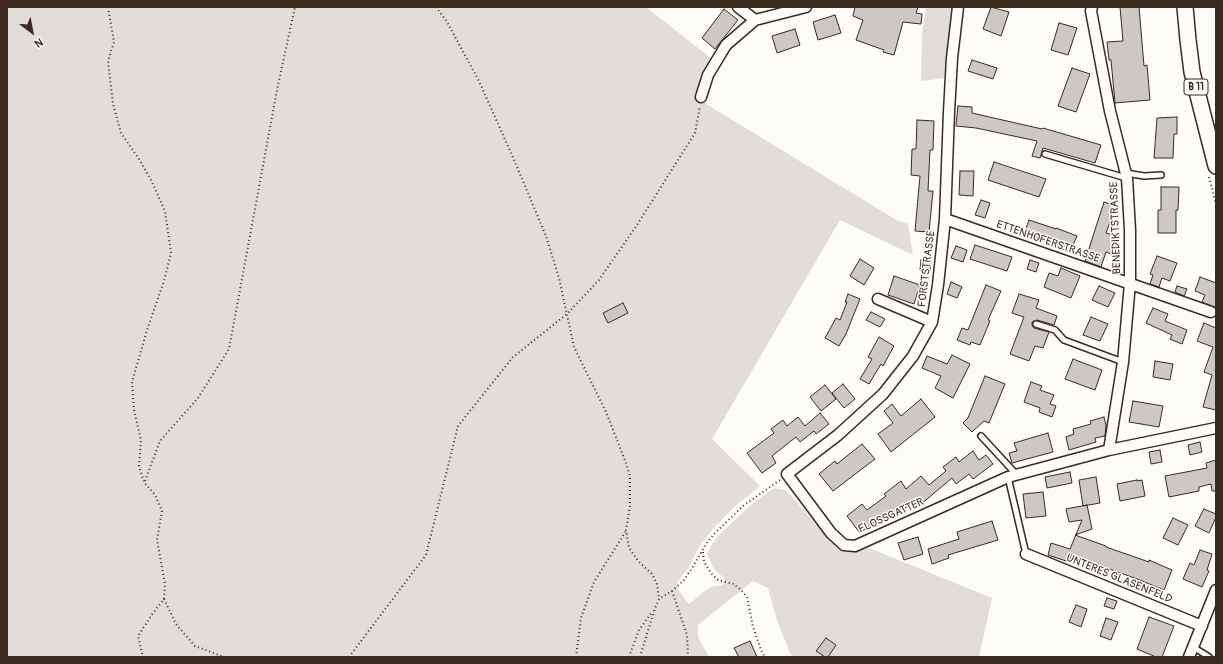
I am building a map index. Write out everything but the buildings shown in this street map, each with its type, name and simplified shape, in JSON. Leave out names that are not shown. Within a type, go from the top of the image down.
[{"type":"main road","name":"B 11","points":[[1185,7],[1192,72],[1216,166]]},
{"type":"street","points":[[738,7],[755,20]]},
{"type":"street","points":[[701,97],[708,75],[726,45],[755,20],[806,7]]},
{"type":"street","name":"FORSTSTRASSE","points":[[787,474],[838,435],[883,394],[913,356],[932,322],[938,285],[945,219],[952,66],[958,7]]},
{"type":"street","name":"BENEDIKTSTRASSE","points":[[1092,7],[1091,11],[1110,111],[1126,176],[1130,230],[1130,283],[1124,362],[1109,450]]},
{"type":"street","name":"ETTENHOFERSTRASSE","points":[[945,219],[1211,312]]},
{"type":"street","points":[[878,299],[932,322]]},
{"type":"street","name":"FLOSSGATTER","points":[[787,474],[831,533],[844,545],[855,546],[1012,476],[1109,450],[1216,428]]},
{"type":"street","name":"UNTERES GLASENFELD","points":[[1026,554],[1202,626]]},
{"type":"street","points":[[1189,657],[1216,590]]},
{"type":"lane","points":[[1045,154],[1126,176],[1161,175]]},
{"type":"lane","points":[[1036,324],[1056,330],[1064,340],[1124,362]]},
{"type":"lane","points":[[981,436],[1012,476],[1026,554]]},
{"type":"lane","points":[[1193,647],[1209,657]]},
{"type":"path","points":[[108,7],[114,42],[108,61],[113,104],[121,133],[140,159],[165,211],[171,253],[164,281],[147,330],[132,382],[134,410],[141,440],[139,466],[144,482],[155,494],[162,511],[157,540],[165,584],[164,599],[176,624],[195,646],[224,657]]},
{"type":"path","points":[[144,482],[160,441],[198,398],[229,349],[276,90],[295,7]]},
{"type":"path","points":[[436,7],[447,22],[479,81],[546,236],[559,278],[574,347],[606,412],[630,476],[630,506],[626,530],[630,548],[639,562],[652,574],[657,584],[659,599],[640,657]]},
{"type":"path","points":[[349,657],[426,555],[458,426],[513,357],[567,314],[599,280],[637,225],[696,133],[701,97]]},
{"type":"path","points":[[659,599],[672,591],[684,580],[708,541],[716,532],[743,506],[787,474]]},
{"type":"path","points":[[576,657],[581,618],[594,582],[626,530]]},
{"type":"path","points":[[702,551],[704,562],[711,573],[718,580],[734,584],[747,597],[753,627],[765,657]]},
{"type":"path","points":[[672,591],[687,635],[688,657]]},
{"type":"path","points":[[143,657],[138,636],[164,599]]},
{"type":"path","points":[[629,657],[639,630],[654,611]]},
{"type":"shaded area","points":[[7,7],[646,7],[712,59],[706,72],[698,99],[898,221],[908,224],[913,255],[840,220],[712,439],[760,486],[734,507],[712,530],[699,547],[688,569],[677,582],[679,591],[689,604],[710,587],[723,585],[724,578],[714,569],[707,554],[713,543],[720,534],[753,503],[774,488],[786,490],[837,548],[850,551],[864,546],[992,598],[979,657],[794,657],[790,653],[777,620],[768,588],[753,581],[698,625],[698,637],[709,657],[7,657]]},
{"type":"shaded area","points":[[926,7],[953,7],[949,37],[950,45],[945,78],[921,81],[922,34]]}]
